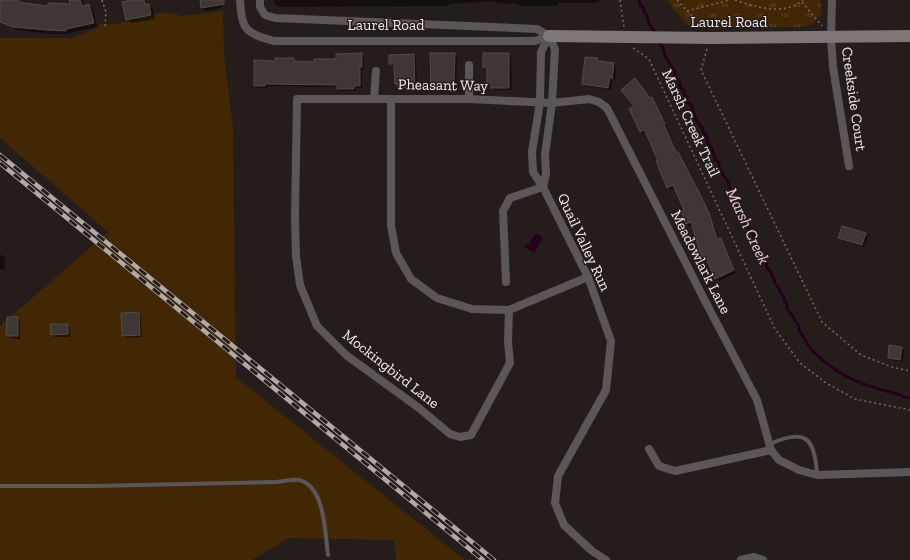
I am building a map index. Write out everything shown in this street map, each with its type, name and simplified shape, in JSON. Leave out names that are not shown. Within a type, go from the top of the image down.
[{"type":"street","name":"Creekside Court","points":[[832,0],[831,36],[833,67],[849,166]]},
{"type":"street","name":"Laurel Road","points":[[260,3],[265,15],[275,18],[537,29],[549,36]]},
{"type":"street","name":"Laurel Road","points":[[240,4],[243,24],[248,30],[262,38],[274,42],[535,41],[549,36],[711,38],[910,36]]},
{"type":"street","name":"Quail Valley Run","points":[[549,36],[541,52],[540,102],[532,152],[533,172],[543,187],[588,277],[611,341],[606,390],[558,476],[555,503],[564,525],[592,551],[606,560]]},
{"type":"street","name":"Quail Valley Run","points":[[543,187],[546,174],[545,155],[552,103],[555,49],[549,36]]},
{"type":"street","points":[[469,65],[469,99]]},
{"type":"street","points":[[374,99],[376,71]]},
{"type":"street","name":"Pheasant Way","points":[[297,99],[469,99],[552,103],[589,99]]},
{"type":"street","name":"Mockingbird Lane","points":[[297,99],[295,216],[296,256],[300,285],[317,326],[346,355],[419,408],[450,434],[460,437],[471,435],[510,363],[508,341],[509,310]]},
{"type":"street","points":[[391,99],[391,225],[396,253],[412,279],[437,298],[472,309],[509,310],[588,277]]},
{"type":"street","name":"Meadowlark Lane","points":[[589,99],[599,102],[607,108],[757,400],[771,447]]},
{"type":"street","points":[[506,282],[503,211],[510,198],[543,187]]},
{"type":"street","points":[[649,449],[659,466],[676,471],[771,447],[779,460],[799,470],[817,475],[910,472]]},
{"type":"street","points":[[742,560],[754,557],[763,560]]},
{"type":"lane","points":[[771,447],[786,436],[801,437],[809,441],[814,447],[817,475]]},
{"type":"lane","points":[[0,486],[266,483],[299,480],[313,488],[321,504],[328,555]]},
{"type":"path","points":[[102,0],[106,12],[105,27]]},
{"type":"path","points":[[620,0],[622,3],[625,38]]},
{"type":"path","points":[[676,0],[708,29],[711,38]]},
{"type":"path","points":[[687,11],[730,0]]},
{"type":"path","points":[[735,0],[752,6],[780,9],[793,6],[802,1],[831,36]]},
{"type":"path","name":"Marsh Creek Trail","points":[[625,38],[635,50],[649,59],[775,329],[800,363],[826,383],[855,399],[910,410]]},
{"type":"path","name":"Marsh Creek Trail","points":[[711,38],[701,70],[822,322],[861,355],[892,367],[910,371]]},
{"type":"green space","points":[[667,0],[821,0],[821,13],[812,25],[798,27],[691,28],[673,9]]},
{"type":"green space","points":[[223,11],[224,55],[233,128],[236,377],[465,560],[396,560],[394,540],[289,538],[252,560],[0,560],[0,326],[108,232],[0,138],[0,38],[71,38],[95,29],[101,23],[118,24],[159,13],[174,13],[180,16]]},
{"type":"shaded area","points":[[536,233],[543,238],[534,253],[524,247],[526,244],[528,245]]},
{"type":"building","points":[[0,0],[16,0],[23,3],[48,6],[48,3],[70,4],[69,0],[80,0],[82,6],[89,4],[94,23],[66,29],[66,31],[12,27],[0,22]]},
{"type":"building","points":[[144,0],[145,4],[149,4],[151,15],[126,20],[122,2]]},
{"type":"building","points":[[200,0],[224,0],[224,4],[201,8]]},
{"type":"building","points":[[362,53],[360,86],[354,86],[354,89],[337,89],[337,85],[265,84],[265,86],[254,86],[254,60],[275,61],[275,58],[294,58],[294,61],[314,62],[314,59],[336,59],[336,54]]},
{"type":"building","points":[[430,53],[455,53],[454,86],[448,86],[448,88],[431,88]]},
{"type":"building","points":[[483,53],[509,53],[509,88],[491,88],[491,83],[487,83],[487,67],[483,67]]},
{"type":"building","points":[[414,54],[415,88],[398,88],[398,84],[395,84],[394,64],[389,64],[389,55]]},
{"type":"building","points":[[585,57],[598,58],[598,61],[614,63],[612,79],[610,76],[608,88],[582,84]]},
{"type":"building","points":[[635,78],[650,98],[652,97],[676,152],[678,152],[704,202],[717,239],[721,238],[734,270],[715,279],[706,258],[704,260],[699,249],[691,222],[686,224],[681,212],[684,210],[673,185],[667,188],[656,161],[658,161],[646,133],[644,130],[640,132],[629,109],[634,106],[621,90]]},
{"type":"building","points":[[842,226],[866,233],[862,245],[838,238]]},
{"type":"building","points":[[139,312],[140,335],[122,336],[121,313]]},
{"type":"building","points":[[7,317],[18,317],[18,336],[6,336]]},
{"type":"building","points":[[50,324],[68,324],[68,334],[51,335]]},
{"type":"building","points":[[889,345],[902,347],[900,360],[888,358]]},
{"type":"waterway","name":"Marsh Creek","points":[[639,0],[640,5],[644,8],[647,15],[649,24],[656,34]]},
{"type":"waterway","name":"Marsh Creek","points":[[659,40],[659,43],[663,47],[665,56],[675,72],[675,76],[679,80],[680,87],[684,90],[684,94],[687,97],[687,102],[691,105],[696,120],[707,136],[708,144],[712,148],[715,159],[719,163],[719,168],[728,181],[731,192],[735,196],[736,205],[743,214],[743,218],[747,222],[747,226],[756,239],[756,244],[761,251],[775,283],[784,297],[787,308],[799,326],[799,330],[809,346],[833,368],[853,380],[910,398]]},
{"type":"railway","points":[[0,155],[494,560]]},
{"type":"railway","points":[[0,163],[483,560]]}]
